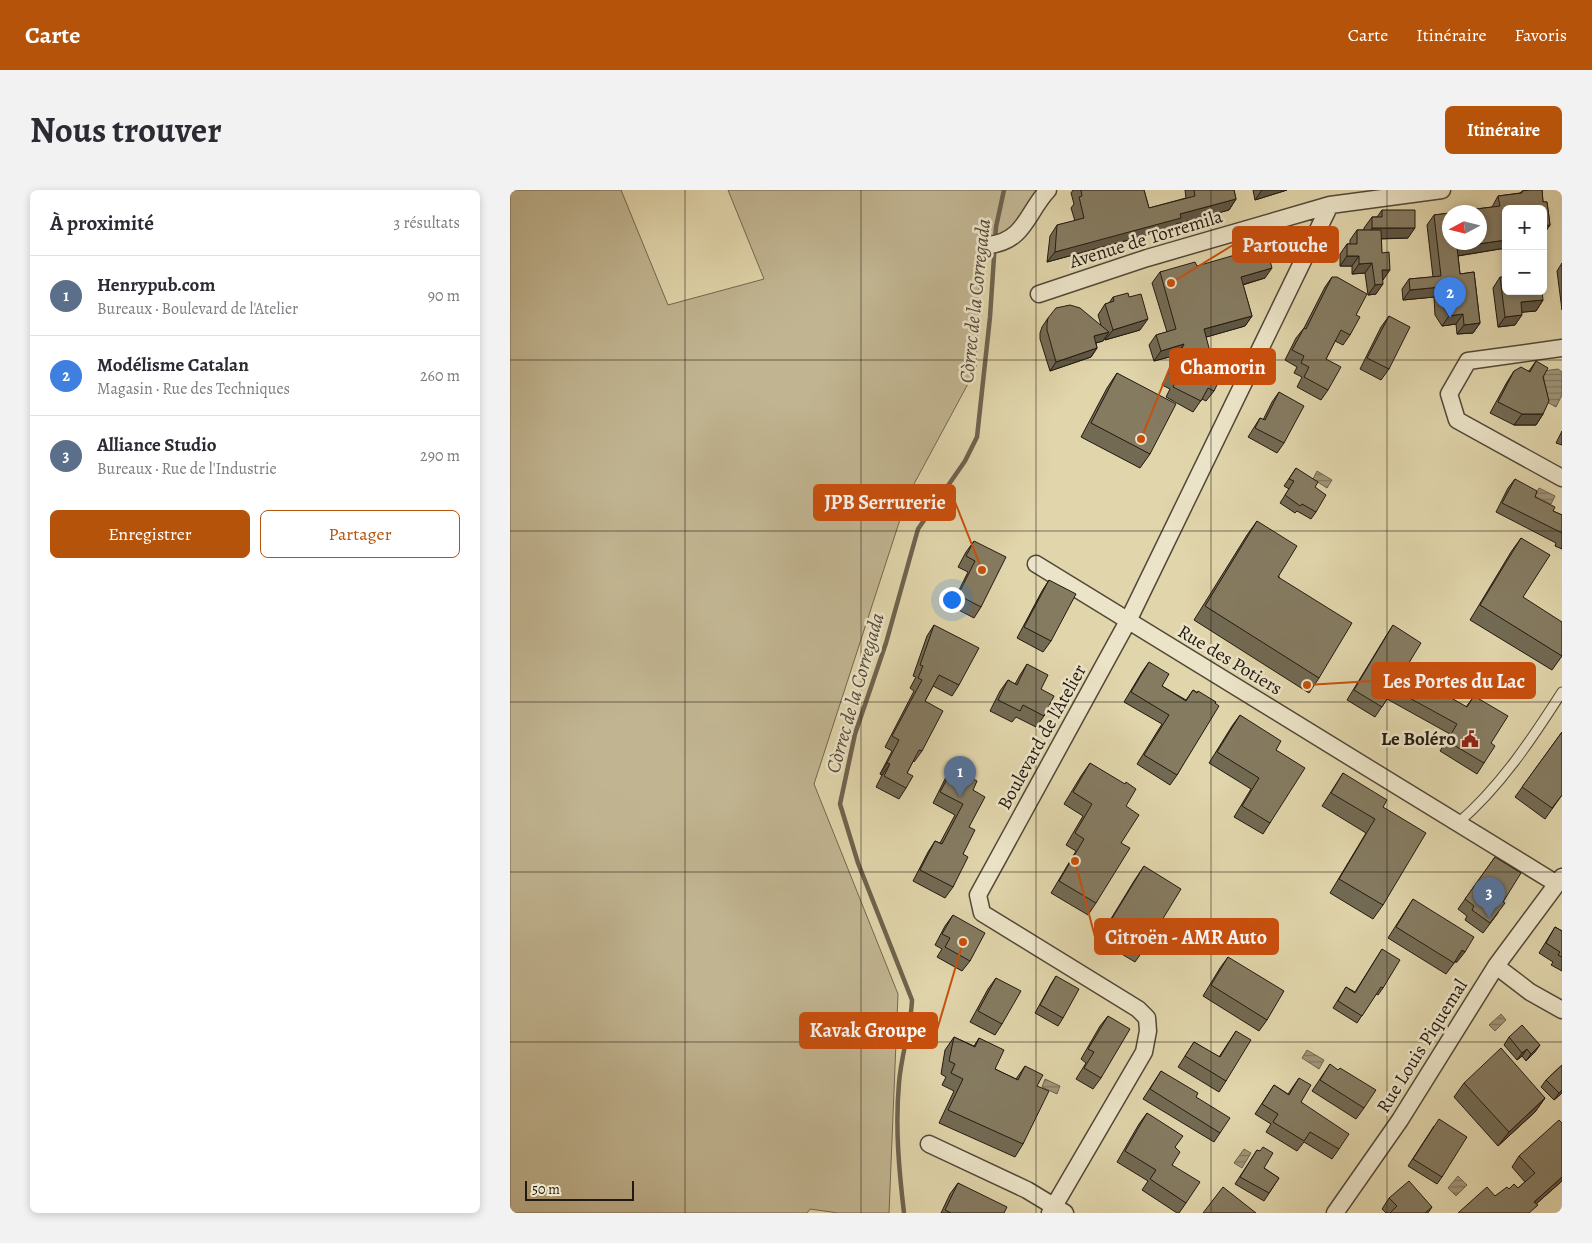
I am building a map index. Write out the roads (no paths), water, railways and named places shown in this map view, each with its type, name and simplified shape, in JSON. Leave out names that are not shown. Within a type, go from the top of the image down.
[{"type":"street","points":[[995,244],[1006,242],[1024,226],[1048,190]]},
{"type":"street","name":"Avenue de Torremila","points":[[1039,294],[1147,258],[1330,205],[1442,190]]},
{"type":"street","name":"Boulevard de l'Atelier","points":[[1056,1211],[1144,1052],[1148,1031],[1147,1018],[1138,1009],[982,914],[978,895],[1128,621],[1330,205]]},
{"type":"street","points":[[1562,348],[1468,361],[1449,394],[1457,420],[1562,478]]},
{"type":"street","name":"Rue des Potiers","points":[[1036,564],[1458,823],[1559,880]]},
{"type":"street","name":"Rue Louis Piquemal","points":[[1335,1213],[1400,1120],[1496,966],[1559,880]]},
{"type":"street","points":[[1496,966],[1530,992],[1562,1010]]},
{"type":"street","points":[[930,1144],[1027,1190],[1056,1211]]},
{"type":"lane","points":[[1458,823],[1474,810],[1499,782],[1562,692]]},
{"type":"waterway","name":"Còrrec de la Corregada","points":[[904,1213],[897,1116],[900,1073],[912,1000],[858,863],[840,804],[855,734],[886,643],[918,529],[965,461],[977,437],[990,317],[996,227],[1004,190]]},
{"type":"place","name":"Partouche","points":[[1171,283]]},
{"type":"place","name":"Modélisme Catalan","points":[[1450,318]]},
{"type":"place","name":"Chamorin","points":[[1141,439]]},
{"type":"place","name":"JPB Serrurerie","points":[[982,570]]},
{"type":"place","name":"Les Portes du Lac","points":[[1307,685]]},
{"type":"place","name":"Le Boléro","points":[[1470,739]]},
{"type":"place","name":"Henrypub.com","points":[[960,797]]},
{"type":"place","name":"Citroën - AMR Auto","points":[[1075,861]]},
{"type":"place","name":"Alliance Studio","points":[[1489,918]]},
{"type":"place","name":"Kavak Groupe","points":[[963,942]]}]
